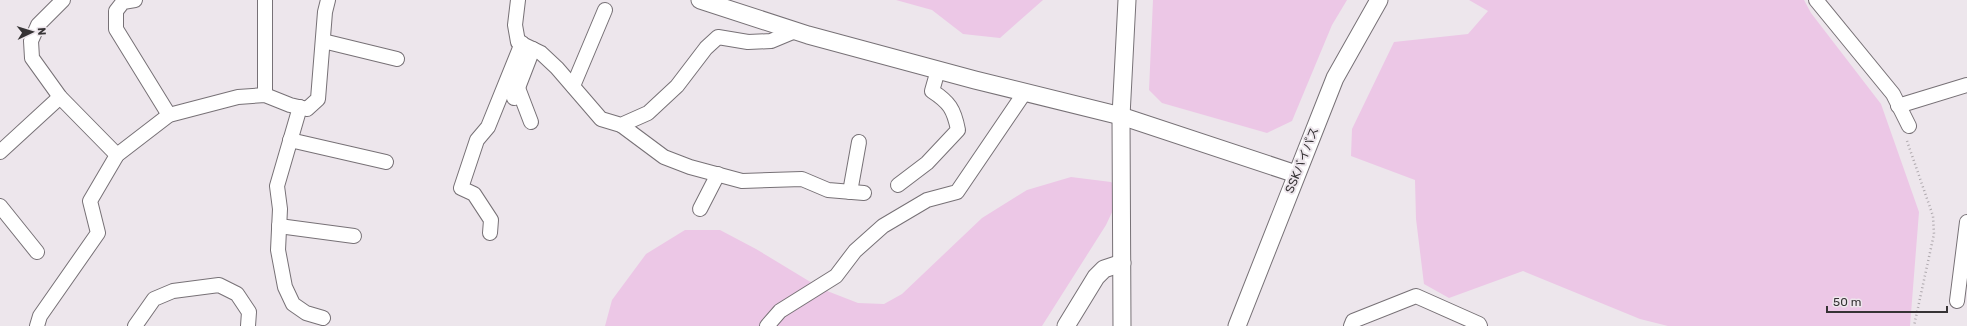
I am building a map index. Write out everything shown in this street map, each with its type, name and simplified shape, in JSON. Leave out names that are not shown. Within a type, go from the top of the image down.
[{"type":"street","points":[[63,0],[38,25],[31,40],[32,58],[60,97],[117,155]]},
{"type":"street","points":[[135,0],[123,2],[116,11],[116,30],[169,115]]},
{"type":"street","points":[[265,0],[265,95]]},
{"type":"street","points":[[37,326],[40,316],[98,233],[90,200],[117,155],[169,115],[238,97],[265,95],[307,109],[318,99],[325,12],[328,0]]},
{"type":"street","points":[[518,0],[515,26],[518,42],[540,53],[557,68],[601,119],[622,125],[664,157],[690,167],[742,181],[802,179],[828,190],[857,192],[859,142]]},
{"type":"street","points":[[700,0],[794,31],[938,70],[1120,116],[1296,174]]},
{"type":"street","points":[[1122,326],[1120,116],[1127,0]]},
{"type":"street","name":"SSKバイパス","points":[[1237,326],[1335,78],[1379,0]]},
{"type":"street","points":[[1816,0],[1893,94],[1908,125]]},
{"type":"street","points":[[573,86],[605,10]]},
{"type":"street","points":[[622,125],[648,113],[677,86],[706,48],[718,37],[748,42],[771,41],[794,31]]},
{"type":"street","points":[[323,41],[397,59]]},
{"type":"street","points":[[528,46],[516,93],[531,122]]},
{"type":"street","points":[[490,233],[491,220],[474,194],[461,188],[477,140],[488,127],[528,46]]},
{"type":"street","points":[[898,185],[927,163],[958,130],[956,117],[947,101],[932,92],[938,70]]},
{"type":"street","points":[[1898,106],[1967,85]]},
{"type":"street","points":[[767,326],[780,311],[836,276],[855,251],[883,226],[927,200],[957,192],[1025,92]]},
{"type":"street","points":[[0,152],[60,97]]},
{"type":"street","points":[[300,107],[277,186],[280,209],[278,250],[286,287],[293,304],[306,313],[323,318]]},
{"type":"street","points":[[290,140],[386,162]]},
{"type":"street","points":[[700,209],[718,174]]},
{"type":"street","points":[[0,206],[37,252]]},
{"type":"street","points":[[1957,301],[1967,222]]},
{"type":"street","points":[[279,226],[354,236]]},
{"type":"street","points":[[1066,326],[1096,277],[1104,269],[1122,263]]},
{"type":"street","points":[[135,326],[154,298],[173,291],[219,285],[237,294],[249,312],[248,326]]},
{"type":"street","points":[[1351,326],[1353,321],[1416,296],[1479,324],[1480,326]]},
{"type":"path","points":[[1908,125],[1903,126],[1932,216],[1934,234],[1914,326]]},
{"type":"shaded area","points":[[896,0],[1043,0],[1000,38],[963,34],[932,10]]},
{"type":"shaded area","points":[[1153,0],[1347,0],[1332,25],[1292,121],[1267,133],[1162,103],[1149,90]]},
{"type":"shaded area","points":[[1469,0],[1804,0],[1811,13],[1881,104],[1919,212],[1910,326],[1668,326],[1640,319],[1523,271],[1449,298],[1424,284],[1416,219],[1415,180],[1351,156],[1352,129],[1394,42],[1468,34],[1488,11]]},
{"type":"shaded area","points":[[1071,177],[1111,182],[1121,193],[1106,225],[1042,326],[605,326],[612,300],[646,254],[685,230],[720,230],[756,249],[822,289],[858,303],[884,304],[902,294],[982,218],[1027,190]]}]
